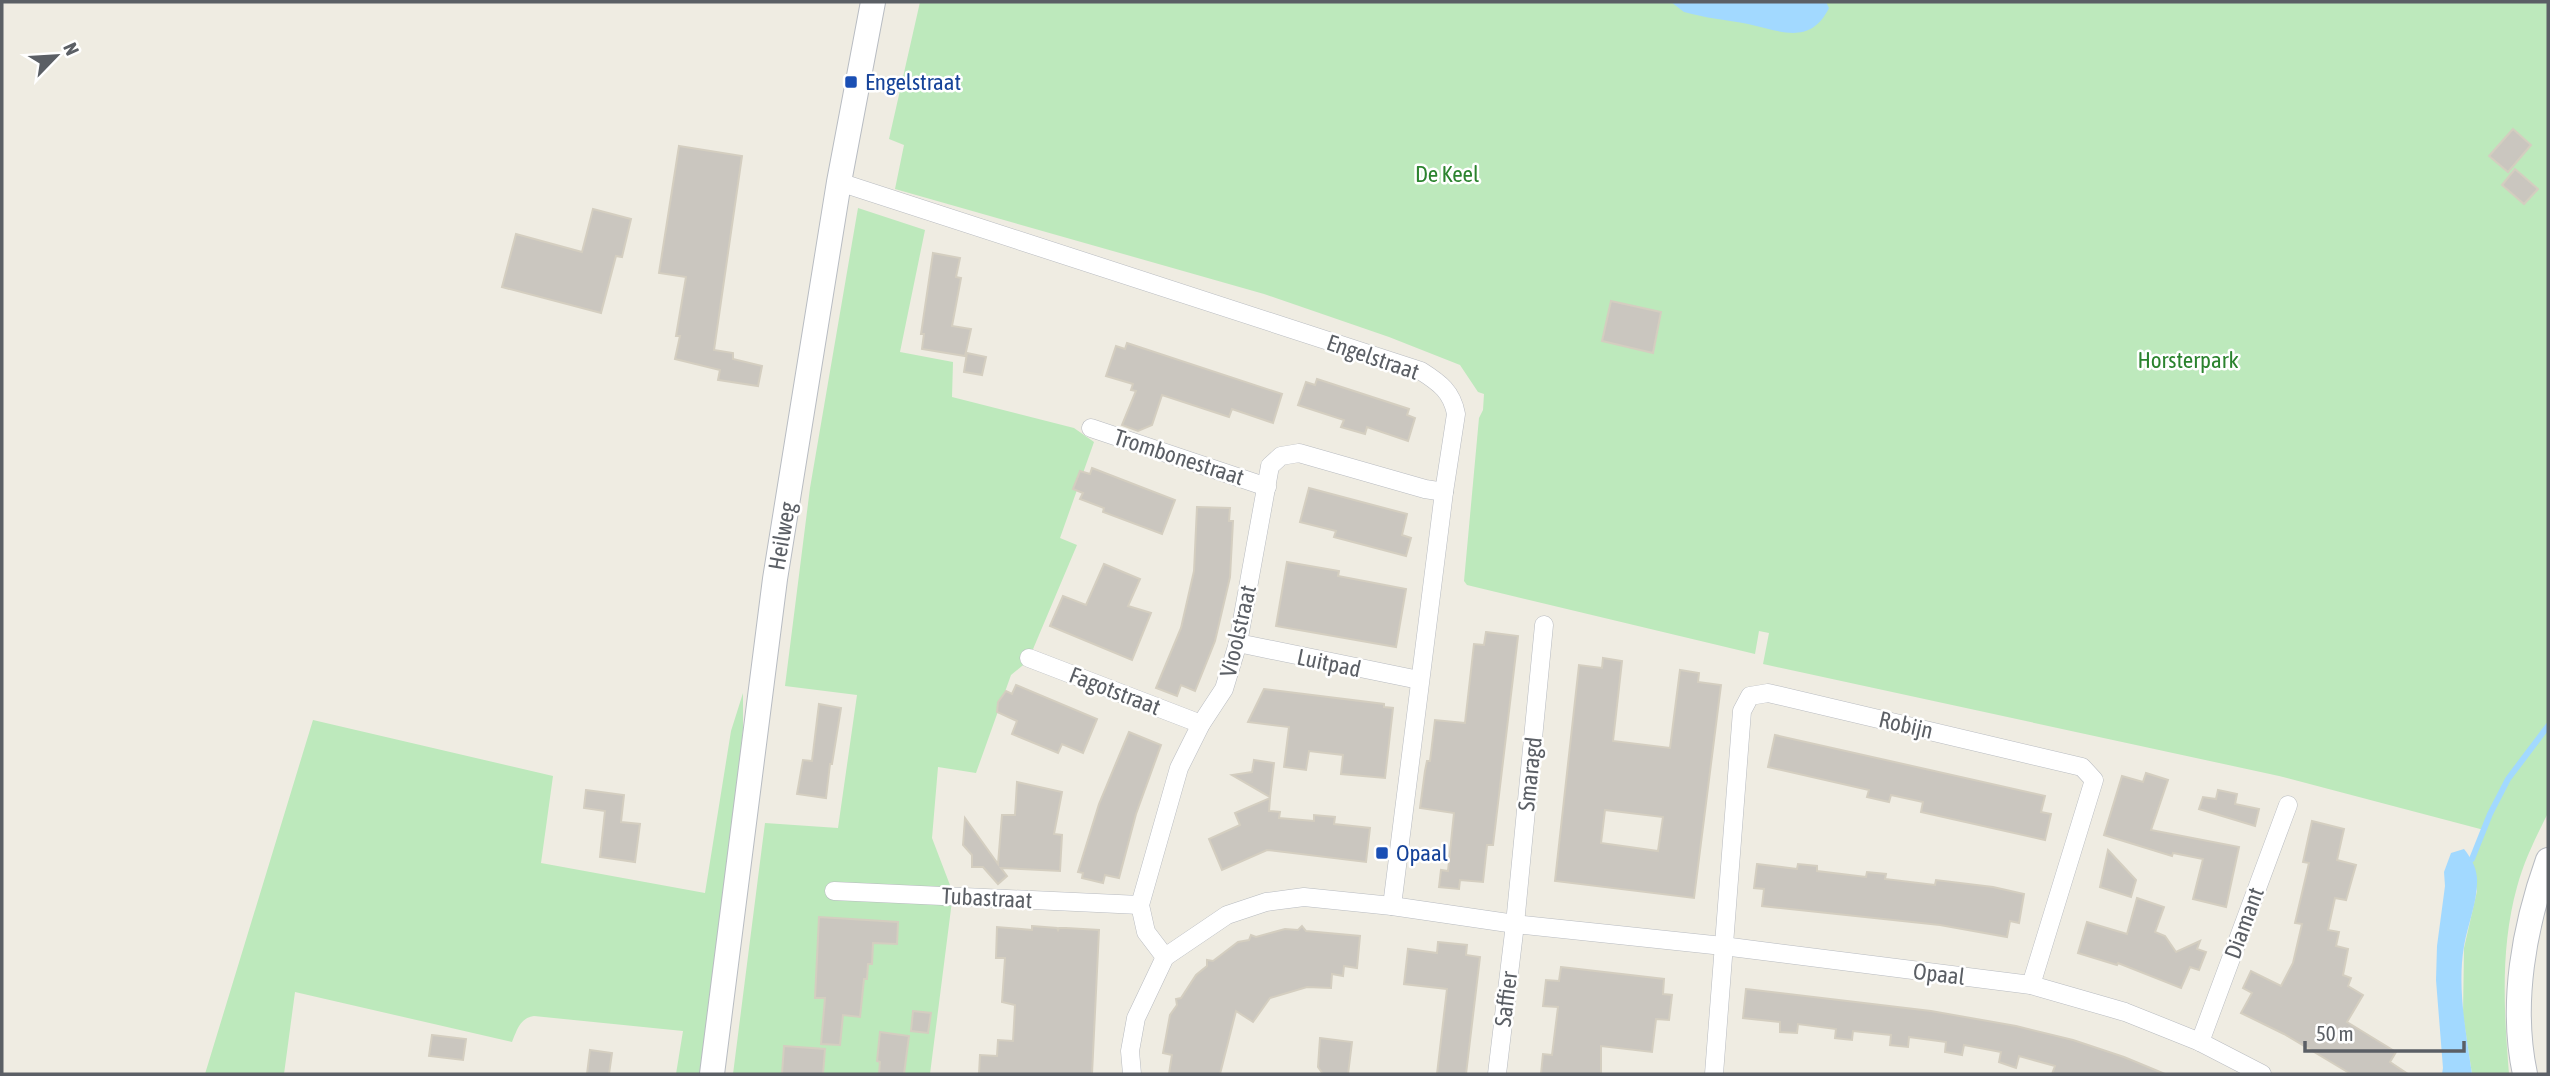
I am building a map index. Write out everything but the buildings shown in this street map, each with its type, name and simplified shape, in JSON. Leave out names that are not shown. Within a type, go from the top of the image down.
[{"type":"street","name":"Heilweg","points":[[712,1074],[775,579],[839,182],[873,2]]},
{"type":"street","name":"Engelstraat","points":[[839,182],[1421,371],[1445,387],[1454,402],[1456,414],[1419,680],[1392,906]]},
{"type":"street","name":"Trombonestraat","points":[[1091,428],[1267,487]]},
{"type":"street","name":"Vioolstraat","points":[[1140,905],[1179,768],[1201,724],[1224,689],[1238,643],[1270,466],[1281,456],[1299,453],[1444,492]]},
{"type":"street","name":"Smaragd","points":[[1515,924],[1544,625]]},
{"type":"street","name":"Luitpad","points":[[1238,643],[1419,680]]},
{"type":"street","name":"Fagotstraat","points":[[1029,658],[1201,724]]},
{"type":"street","name":"Robijn","points":[[1723,946],[1742,711],[1750,696],[1768,693],[2082,767],[2094,780],[2031,985]]},
{"type":"street","name":"Diamant","points":[[2200,1042],[2288,805]]},
{"type":"street","points":[[2525,1074],[2520,1022],[2520,984],[2535,896],[2548,860]]},
{"type":"street","name":"Tubastraat","points":[[834,891],[1140,905]]},
{"type":"street","name":"Opaal","points":[[1165,957],[1227,915],[1266,902],[1304,897],[1392,906],[1515,924],[1723,946],[2031,985],[2125,1012],[2200,1042],[2262,1074]]},
{"type":"street","points":[[1132,1074],[1130,1051],[1136,1018],[1165,957],[1146,932],[1140,905]]},
{"type":"street","name":"Saffier","points":[[1497,1074],[1515,924]]},
{"type":"street","points":[[1714,1074],[1723,946]]},
{"type":"green space","name":"Horsterpark","points":[[920,2],[2548,2],[2548,813],[2520,877],[2508,933],[2505,1004],[2509,1074],[2472,1074],[2463,1015],[2464,948],[2477,891],[2470,857],[2484,830],[2279,776],[1763,664],[1769,633],[1759,631],[1755,654],[1467,585],[1464,581],[1479,418],[1483,410],[1484,394],[1478,392],[1460,365],[1389,337],[1264,294],[895,189],[904,145],[889,139]]},
{"type":"green space","points":[[858,208],[925,230],[900,352],[953,362],[952,397],[1074,428],[1094,442],[1060,538],[1077,545],[1028,661],[1011,675],[976,773],[938,767],[932,838],[953,893],[930,1074],[733,1074],[765,823],[838,828],[857,695],[785,686],[810,488]]},
{"type":"green space","points":[[743,693],[743,730],[702,1074],[676,1074],[683,1031],[534,1016],[522,1022],[512,1042],[295,992],[284,1074],[205,1074],[313,720],[553,776],[541,863],[705,893],[731,731]]},
{"type":"water","points":[[1671,2],[1826,2],[1829,8],[1813,28],[1794,33],[1684,12]]},
{"type":"water","points":[[2464,849],[2473,862],[2477,878],[2461,978],[2472,1074],[2442,1074],[2436,980],[2444,872],[2451,853]]},
{"type":"waterway","points":[[2472,859],[2508,779],[2548,726]]},
{"type":"place","name":"Engelstraat","points":[[851,82]]},
{"type":"place","name":"Opaal","points":[[1382,853]]},
{"type":"park label","name":"De Keel","points":[[1447,174]]}]
